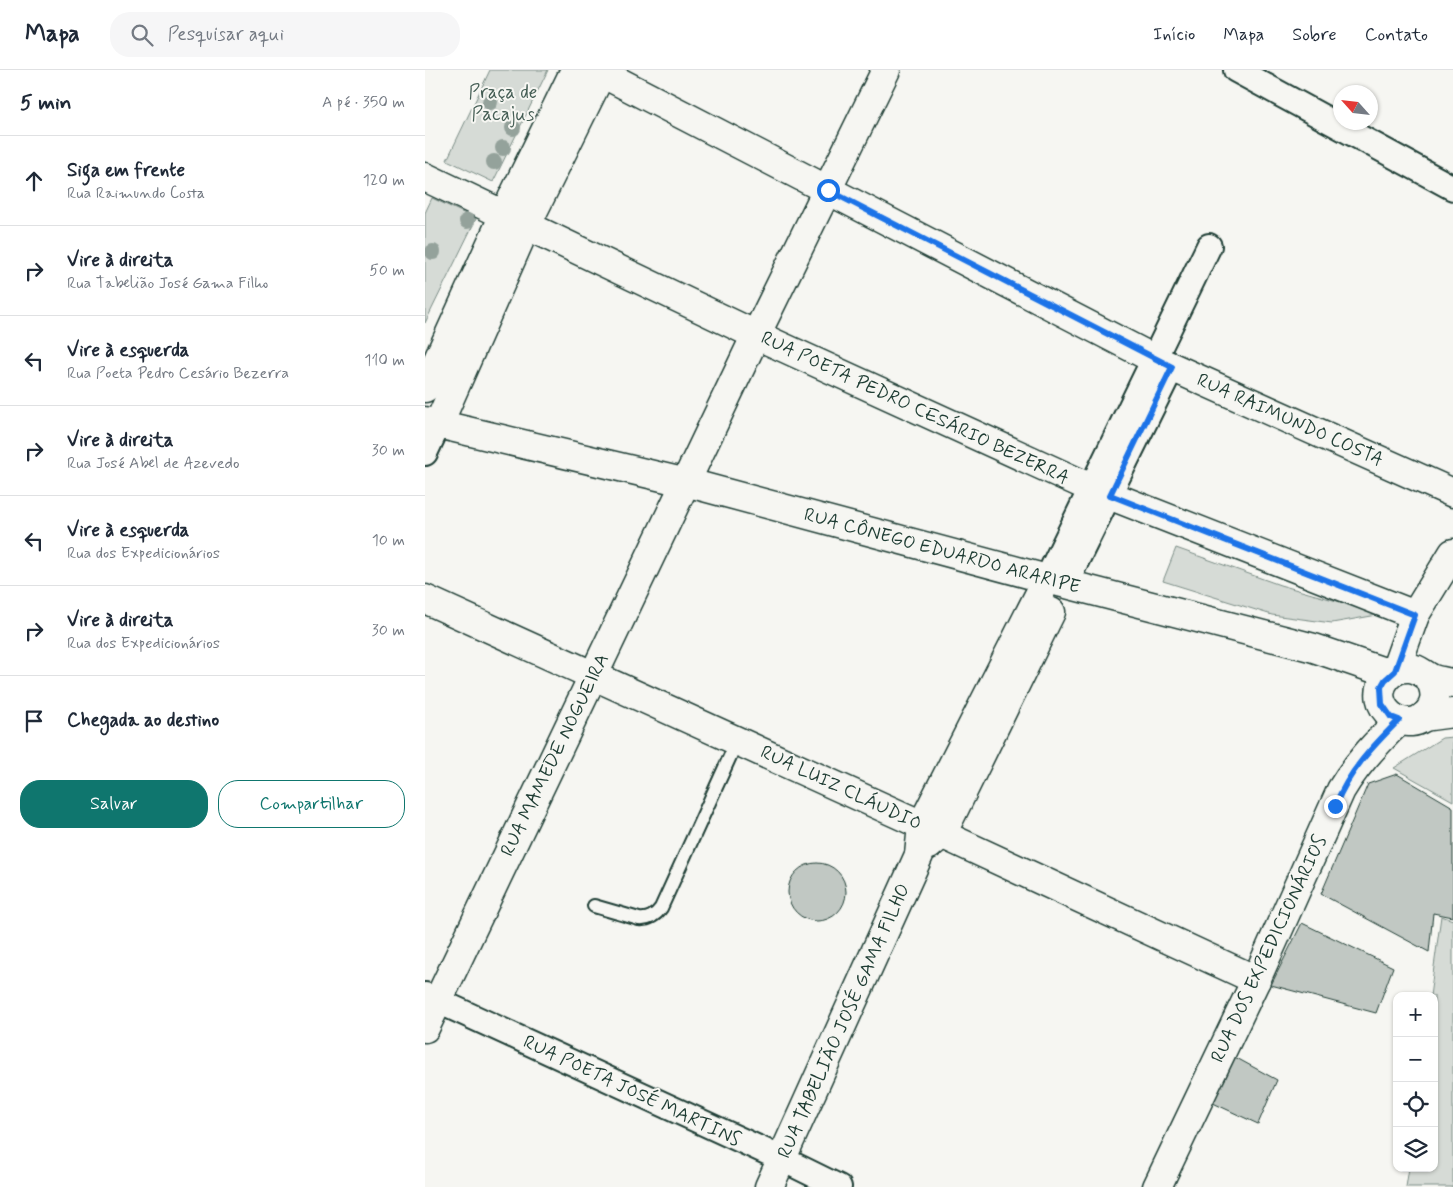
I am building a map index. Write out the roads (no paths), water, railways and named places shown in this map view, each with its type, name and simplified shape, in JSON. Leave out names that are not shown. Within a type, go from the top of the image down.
[{"type":"main road","points":[[432,423],[575,70]]},
{"type":"main road","name":"RUA MAMEDE NOGUEIRA","points":[[425,1028],[431,998],[594,676],[756,335],[886,70]]},
{"type":"main road","points":[[425,388],[515,221],[600,71]]},
{"type":"main road","name":"RUA RAIMUNDO COSTA","points":[[600,71],[1163,363],[1453,492]]},
{"type":"main road","name":"RUA POETA PEDRO CESÁRIO BEZERRA","points":[[425,177],[756,335],[1101,492],[1414,619]]},
{"type":"main road","name":"RUA CÔNEGO EDUARDO ARARIPE","points":[[432,423],[700,486],[1056,582],[1315,648],[1393,672],[1401,668],[1413,668],[1435,678]]},
{"type":"main road","points":[[1453,552],[1414,619],[1393,672],[1381,687],[1382,704],[1391,717],[1411,719],[1453,714]]},
{"type":"main road","name":"RUA TABELIÃO JOSÉ GAMA FILHO","points":[[769,1187],[919,855],[1056,582]]},
{"type":"main road","name":"RUA LUIZ CLÁUDIO","points":[[425,599],[932,829],[1256,980]]},
{"type":"main road","points":[[1411,719],[1432,708],[1435,689],[1435,678],[1414,619]]},
{"type":"main road","name":"RUA DOS EXPEDICIONÁRIOS","points":[[1157,1187],[1256,980],[1341,790],[1369,749],[1411,719]]},
{"type":"street","points":[[1236,70],[1453,188]]},
{"type":"street","name":"RUA TABELIÃO JOSÉ GAMA FILHO","points":[[1056,582],[1163,363],[1209,246]]},
{"type":"street","points":[[425,453],[432,423]]},
{"type":"street","name":"RUA POETA JOSÉ MARTINS","points":[[431,998],[839,1187]]},
{"type":"lane","points":[[594,906],[646,920],[657,914],[737,741]]},
{"type":"park label","name":"Praça de Pacajus","points":[[503,103]]}]
